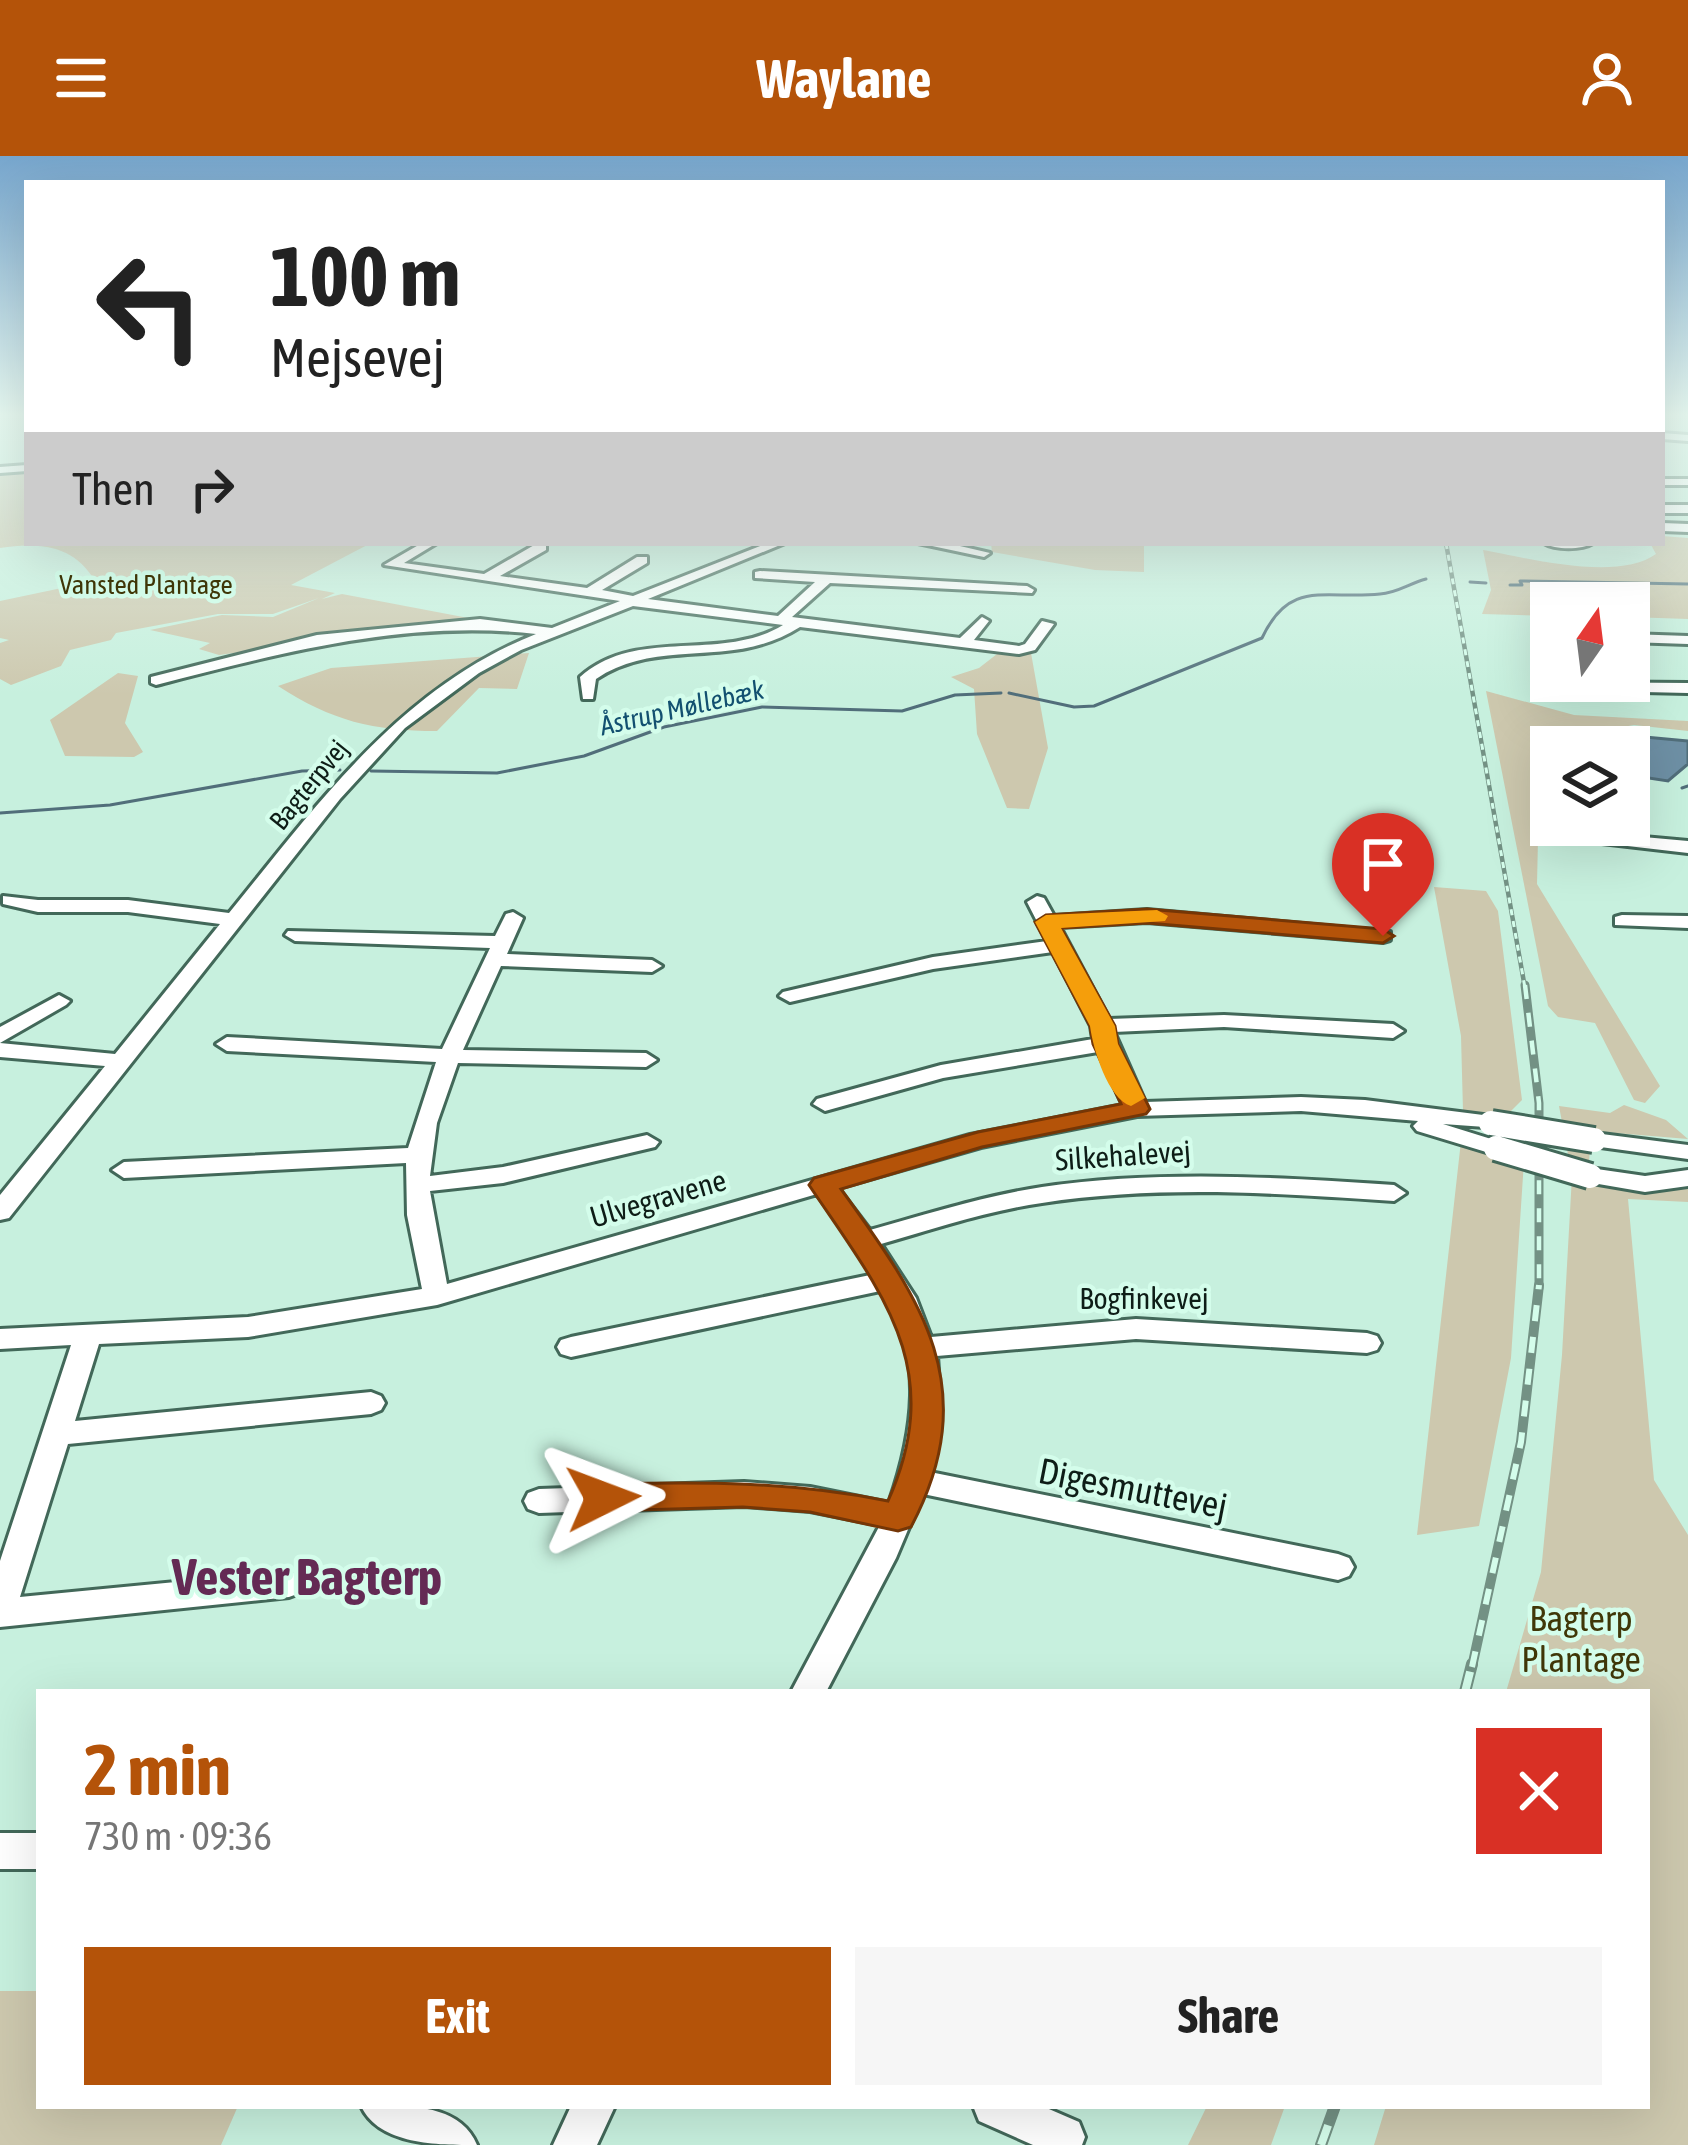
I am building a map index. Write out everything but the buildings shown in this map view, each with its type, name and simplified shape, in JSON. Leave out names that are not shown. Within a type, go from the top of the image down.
[{"type":"street","points":[[426,546],[392,565],[962,645],[1025,650],[1047,624]]},
{"type":"street","name":"Bagterpvej","points":[[0,1213],[334,795],[399,724],[474,670],[551,631],[770,546]]},
{"type":"street","points":[[942,546],[984,553]]},
{"type":"street","points":[[488,578],[541,547]]},
{"type":"street","points":[[589,593],[642,560]]},
{"type":"street","points":[[760,574],[1027,590]]},
{"type":"street","points":[[588,696],[588,677],[616,661],[748,646],[777,636],[828,578]]},
{"type":"street","points":[[840,630],[860,610]]},
{"type":"street","points":[[901,638],[918,618]]},
{"type":"street","points":[[962,645],[982,621]]},
{"type":"street","points":[[156,680],[317,639],[480,623],[551,631]]},
{"type":"street","points":[[1650,639],[1688,640]]},
{"type":"street","points":[[1650,688],[1688,688]]},
{"type":"street","points":[[1650,843],[1688,847]]},
{"type":"street","points":[[10,900],[38,906],[128,905],[234,920]]},
{"type":"street","points":[[1137,1109],[1041,912],[1383,936]]},
{"type":"street","points":[[437,1297],[416,1185],[418,1155],[432,1105],[513,918]]},
{"type":"street","points":[[1622,921],[1688,922]]},
{"type":"street","points":[[295,935],[652,966]]},
{"type":"street","points":[[790,996],[933,963],[1058,945]]},
{"type":"street","points":[[0,1036],[59,1001]]},
{"type":"street","points":[[824,1104],[1104,1035],[1224,1021],[1394,1031]]},
{"type":"street","points":[[227,1044],[452,1058],[646,1060]]},
{"type":"street","points":[[0,1050],[122,1061]]},
{"type":"street","name":"Ulvegravene","points":[[0,1339],[248,1327],[437,1297],[978,1140],[1137,1109],[1265,1102],[1330,1105],[1494,1136],[1594,1140],[1688,1152]]},
{"type":"street","name":"Ulvegravene","points":[[1494,1136],[1590,1176],[1645,1184],[1688,1178]]},
{"type":"street","points":[[416,1185],[503,1174],[647,1142]]},
{"type":"street","points":[[124,1170],[418,1155]]},
{"type":"street","name":"Silkehalevej","points":[[863,1240],[982,1207],[1113,1186],[1234,1183],[1394,1193]]},
{"type":"street","points":[[810,1689],[914,1481],[928,1420],[922,1348],[891,1280],[824,1185]]},
{"type":"street","points":[[571,1347],[891,1280]]},
{"type":"street","name":"Bogfinkevej","points":[[922,1348],[1136,1329],[1367,1343]]},
{"type":"street","points":[[88,1334],[0,1611],[289,1584]]},
{"type":"street","points":[[56,1434],[371,1403]]},
{"type":"street","name":"Digesmuttevej","points":[[914,1481],[1338,1567]]},
{"type":"street","points":[[538,1502],[743,1494],[810,1499],[898,1517]]},
{"type":"street","points":[[0,1851],[36,1851]]},
{"type":"street","points":[[388,2109],[456,2145]]},
{"type":"street","points":[[574,2145],[592,2109]]},
{"type":"street","points":[[1001,2109],[1064,2138]]},
{"type":"green space","name":"Vansted Plantage","points":[[0,510],[24,510],[24,546],[28,546],[0,548]]},
{"type":"green space","points":[[1665,536],[1688,538],[1688,619],[1650,618],[1650,582],[1530,582],[1530,615],[1482,614],[1491,590],[1483,550],[1572,566],[1639,562],[1656,554],[1652,546],[1665,546]]},
{"type":"green space","name":"Vansted Plantage","points":[[28,546],[365,546],[291,585],[335,593],[322,599],[342,594],[479,620],[219,655],[199,649],[210,643],[150,630],[222,615],[273,617],[319,598],[273,614],[218,614],[116,633],[111,640],[70,650],[61,666],[11,685],[0,679],[0,643],[9,640],[0,638],[0,601],[95,581],[77,560],[54,549]]},
{"type":"green space","points":[[991,546],[1144,546],[1144,572],[1095,570],[992,552]]},
{"type":"green space","points":[[529,653],[517,689],[479,688],[437,731],[354,722],[278,686],[331,668]]},
{"type":"green space","points":[[1031,653],[1048,748],[1029,809],[1007,808],[977,734],[974,689],[951,677],[979,668],[997,654]]},
{"type":"green space","name":"Vansted Plantage","points":[[118,673],[138,676],[125,723],[143,752],[134,757],[65,756],[50,720]]},
{"type":"green space","points":[[1486,691],[1574,715],[1688,721],[1688,731],[1634,725],[1530,726],[1530,846],[1538,846],[1537,884],[1660,1086],[1645,1103],[1634,1100],[1595,1023],[1558,1017],[1548,1006]]},
{"type":"green space","points":[[1434,887],[1486,891],[1498,911],[1522,1100],[1504,1118],[1463,1111],[1461,1036]]},
{"type":"green space","name":"Bagterp Plantage","points":[[1624,1105],[1666,1120],[1688,1139],[1591,1131],[1588,1179],[1688,1183],[1688,1202],[1628,1199],[1654,1480],[1688,1535],[1688,2145],[1374,2145],[1385,2109],[1650,2109],[1650,1689],[1507,1689],[1541,1572],[1562,1355],[1572,1176],[1559,1106],[1610,1113]]},
{"type":"green space","points":[[1461,1141],[1524,1161],[1511,1358],[1479,1526],[1417,1535]]},
{"type":"green space","points":[[0,1991],[36,1991],[36,2109],[237,2109],[221,2145],[0,2145]]},
{"type":"green space","points":[[1206,2109],[1284,2109],[1271,2145],[1188,2145]]},
{"type":"water","points":[[1650,737],[1688,741],[1688,764],[1668,781],[1650,778]]},
{"type":"waterway","name":"Åstrup Møllebæk","points":[[1009,693],[1074,707],[1094,706],[1262,638],[1273,619],[1297,599],[1386,593],[1426,579]]},
{"type":"waterway","points":[[1510,585],[1522,585],[1520,581],[1688,584]]},
{"type":"waterway","name":"Åstrup Møllebæk","points":[[1470,582],[1486,583]]},
{"type":"waterway","name":"Åstrup Møllebæk","points":[[371,771],[497,773],[584,756],[664,727],[762,707],[902,711],[955,695],[1001,693]]},
{"type":"waterway","name":"Åstrup Møllebæk","points":[[0,813],[110,805],[302,771],[340,770]]},
{"type":"waterway","points":[[1682,788],[1688,786]]},
{"type":"railway","points":[[1447,546],[1525,988]]},
{"type":"railway","points":[[1525,985],[1539,1103],[1539,1285]]},
{"type":"railway","points":[[1472,1667],[1521,1442],[1539,1285]]},
{"type":"railway","points":[[1466,1689],[1472,1664]]},
{"type":"railway","points":[[1321,2145],[1334,2109]]},
{"type":"slow traffic","points":[[1131,1098],[1105,1044],[1102,1026],[1046,922],[1157,916]]},
{"type":"district","name":"Vester Bagterp","points":[[307,1577]]},
{"type":"route","points":[[603,1498],[743,1494],[810,1499],[898,1517],[914,1481],[928,1420],[922,1348],[891,1280],[824,1185],[978,1140],[1137,1109],[1105,1044],[1102,1026],[1046,922],[1147,916],[1383,936]]}]
